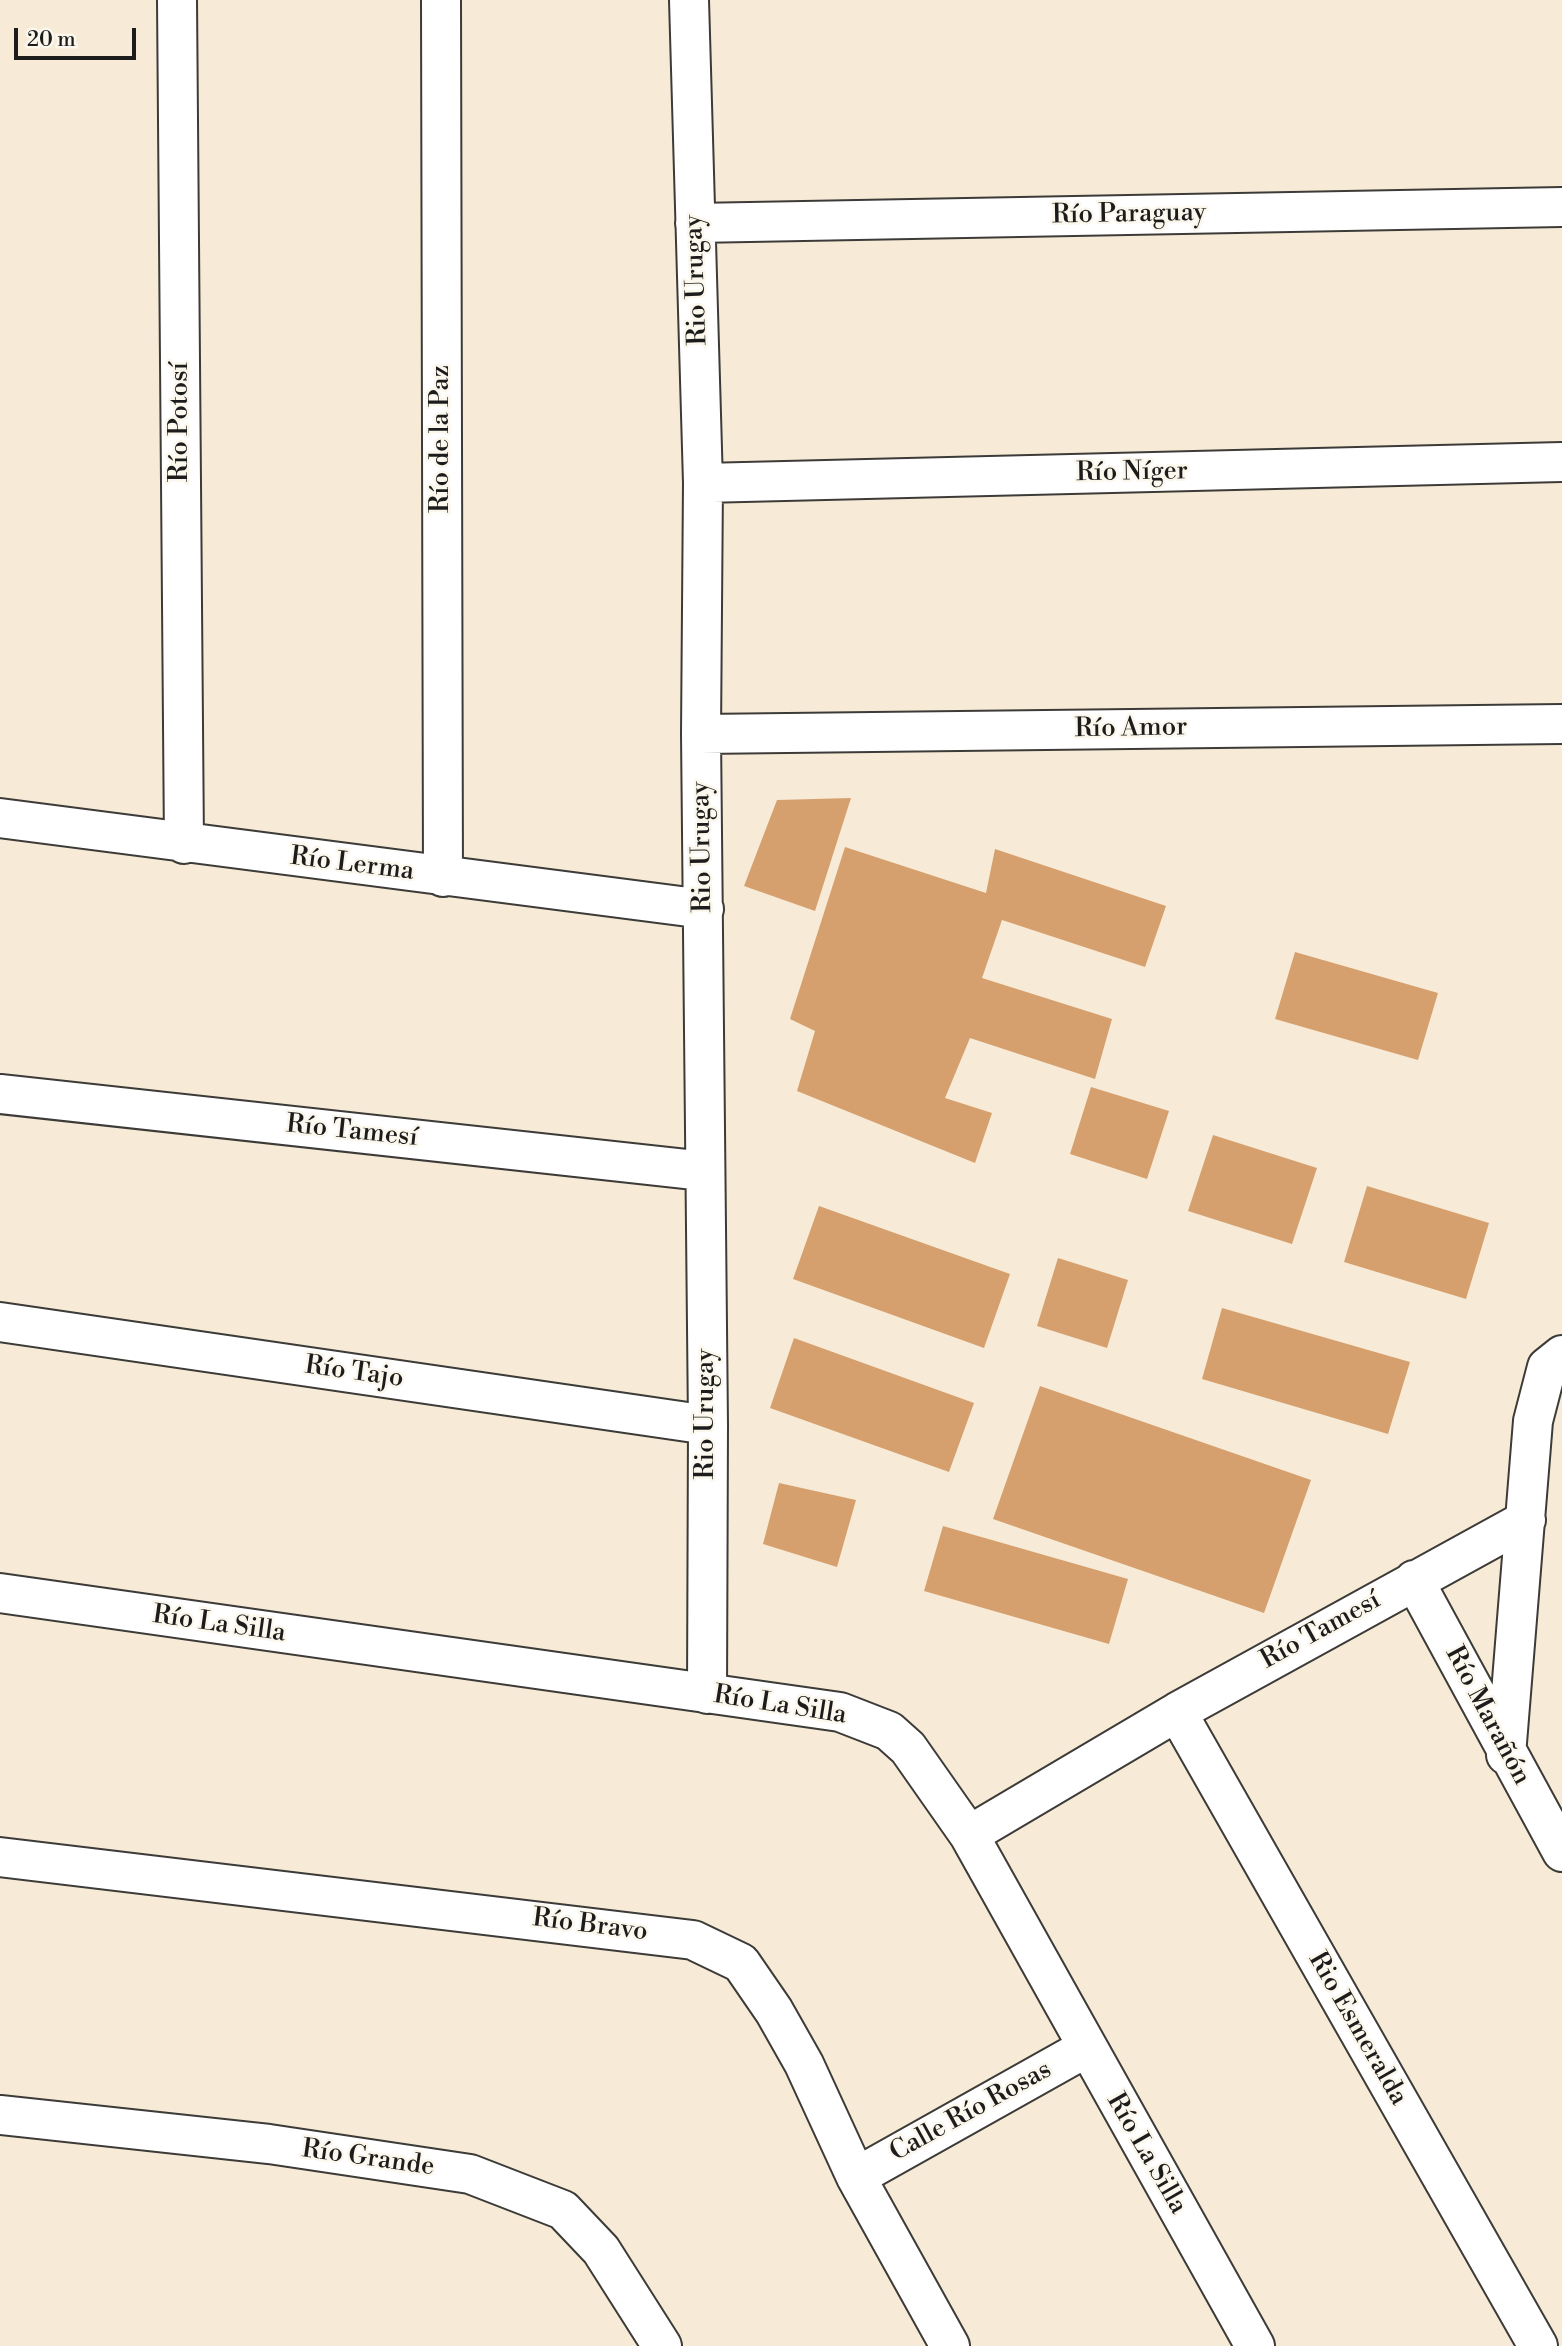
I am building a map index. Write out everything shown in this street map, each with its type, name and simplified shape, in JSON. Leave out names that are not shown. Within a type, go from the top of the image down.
[{"type":"street","name":"Río Potosí","points":[[177,0],[184,844]]},
{"type":"street","name":"Río de la Paz","points":[[441,0],[443,877]]},
{"type":"street","name":"Rio Urugay","points":[[689,0],[703,483],[701,734],[708,1425],[707,1694]]},
{"type":"street","name":"Río Paraguay","points":[[695,223],[1562,207]]},
{"type":"street","name":"Río Níger","points":[[703,483],[1562,462]]},
{"type":"street","name":"Río Amor","points":[[701,734],[1562,724]]},
{"type":"street","name":"Río Lerma","points":[[0,818],[184,844],[704,909]]},
{"type":"street","name":"Río Tamesí","points":[[0,1094],[704,1171]]},
{"type":"street","name":"Río Tajo","points":[[0,1322],[708,1425]]},
{"type":"street","points":[[1506,1755],[1533,1421],[1547,1367],[1562,1355]]},
{"type":"street","name":"Río Tamesí","points":[[970,1835],[1177,1712],[1526,1520]]},
{"type":"street","name":"Río Marañón","points":[[1414,1580],[1506,1755],[1562,1852]]},
{"type":"street","name":"Río La Silla","points":[[0,1593],[839,1713],[889,1731],[908,1748],[970,1835],[1086,2048],[1255,2346]]},
{"type":"street","name":"Rio Esmeralda","points":[[1177,1712],[1538,2346]]},
{"type":"street","name":"Río Bravo","points":[[0,1857],[693,1940],[741,1963],[804,2064],[856,2176],[950,2346]]},
{"type":"street","name":"Calle Río Rosas","points":[[856,2176],[1086,2048]]},
{"type":"street","name":"Río Grande","points":[[0,2115],[269,2144],[470,2174],[563,2210],[601,2250],[662,2346]]},
{"type":"building","points":[[851,798],[815,911],[744,886],[777,800]]},
{"type":"building","points":[[845,847],[986,893],[995,849],[1166,906],[1145,967],[1002,920],[982,978],[1112,1019],[1095,1079],[970,1038],[945,1098],[992,1113],[975,1163],[797,1091],[815,1031],[790,1019]]},
{"type":"building","points":[[1295,952],[1438,993],[1418,1060],[1275,1019]]},
{"type":"building","points":[[1091,1087],[1169,1111],[1147,1179],[1070,1154]]},
{"type":"building","points":[[1213,1135],[1317,1168],[1292,1244],[1188,1211]]},
{"type":"building","points":[[1367,1186],[1489,1223],[1466,1299],[1344,1262]]},
{"type":"building","points":[[819,1206],[1010,1274],[984,1348],[793,1279]]},
{"type":"building","points":[[1058,1258],[1128,1280],[1107,1348],[1037,1326]]},
{"type":"building","points":[[1222,1308],[1410,1362],[1388,1434],[1202,1379]]},
{"type":"building","points":[[794,1338],[974,1403],[949,1472],[770,1408]]},
{"type":"building","points":[[1040,1386],[1311,1480],[1264,1613],[993,1519]]},
{"type":"building","points":[[779,1483],[856,1500],[837,1567],[763,1544]]},
{"type":"building","points":[[943,1526],[1128,1579],[1109,1644],[924,1591]]}]
